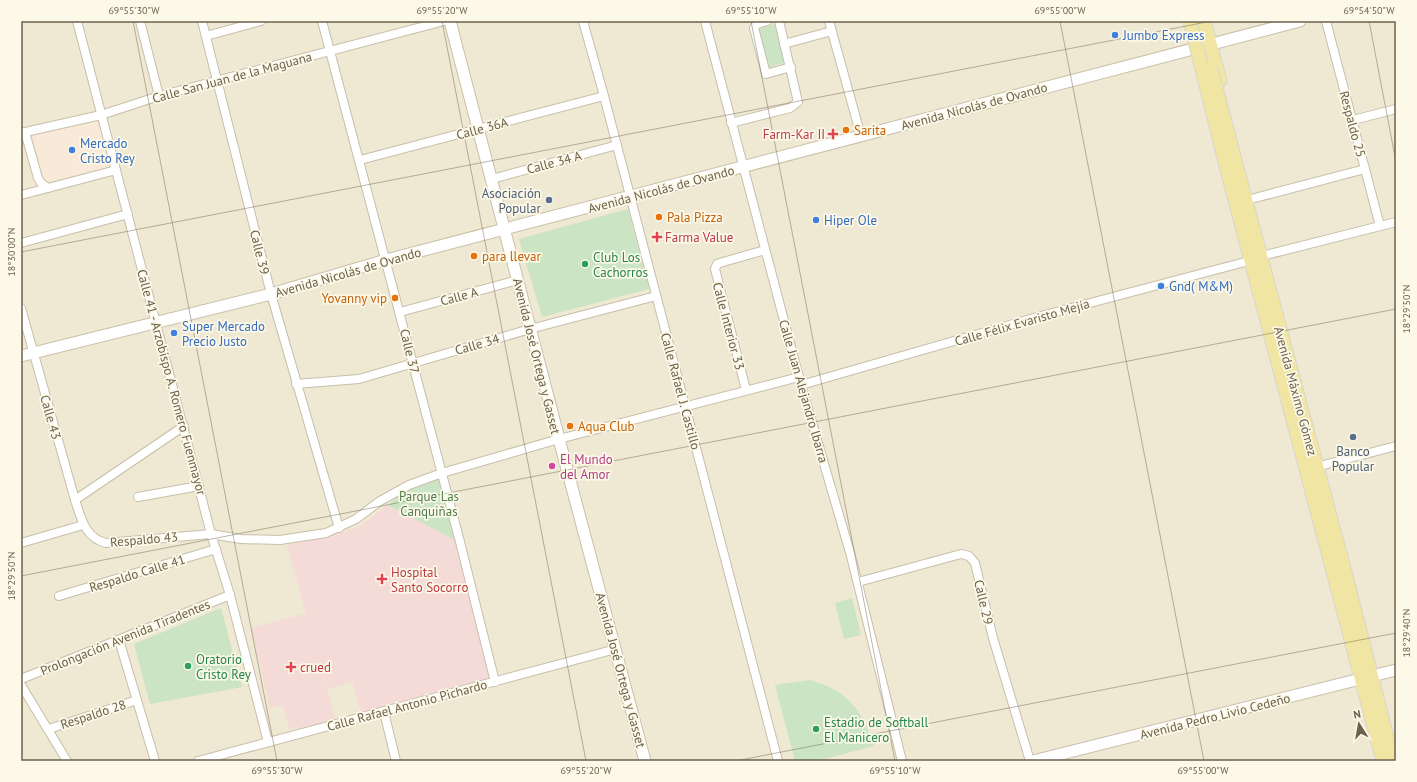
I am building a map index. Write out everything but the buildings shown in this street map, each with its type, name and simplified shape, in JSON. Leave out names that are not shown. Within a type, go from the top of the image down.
[{"type":"main road","name":"Avenida José Ortega y Gasset","points":[[450,21],[645,761]]},
{"type":"main road","points":[[1186,21],[1221,172],[1244,262],[1271,317]]},
{"type":"main road","name":"Avenida Máximo Gómez","points":[[1190,21],[1230,161]]},
{"type":"main road","name":"Avenida Máximo Gómez","points":[[1199,21],[1251,259],[1271,317],[1316,467],[1344,572],[1383,761]]},
{"type":"main road","points":[[1204,21],[1271,271],[1271,317]]},
{"type":"main road","name":"Avenida Nicolás de Ovando","points":[[21,356],[271,294],[386,260],[1300,21]]},
{"type":"main road","name":"Avenida Máximo Gómez","points":[[1271,317],[1365,678],[1393,761]]},
{"type":"main road","name":"Avenida Pedro Livio Cedeño","points":[[1033,761],[1396,670]]},
{"type":"street","name":"Calle 41 - Arzobispo A. Romero Fuenmayor","points":[[77,21],[157,322],[211,534],[230,595],[268,742]]},
{"type":"street","points":[[140,21],[159,96]]},
{"type":"street","name":"Calle 39","points":[[202,21],[271,294],[339,528]]},
{"type":"street","points":[[206,36],[261,21]]},
{"type":"street","name":"Calle 37","points":[[322,21],[400,312],[495,682]]},
{"type":"street","name":"Calle San Juan de la Maguana","points":[[23,133],[101,114],[159,96],[444,21]]},
{"type":"street","name":"Calle Rafael J. Castillo","points":[[583,21],[617,145],[629,197],[778,761]]},
{"type":"street","name":"Calle Juan Alejandro lbarra","points":[[705,21],[800,381],[858,582],[902,761]]},
{"type":"street","points":[[767,21],[757,24],[754,28],[766,74],[791,67]]},
{"type":"street","points":[[732,122],[795,106],[798,102],[791,67],[778,21]]},
{"type":"street","points":[[829,21],[861,136]]},
{"type":"street","name":"Respaldo 25","points":[[1326,21],[1380,226]]},
{"type":"street","points":[[784,44],[832,31]]},
{"type":"street","name":"Calle 36A","points":[[360,160],[604,96]]},
{"type":"street","points":[[1353,120],[1396,109]]},
{"type":"street","points":[[23,133],[38,178],[41,183],[48,188]]},
{"type":"street","name":"Calle 34 A","points":[[492,179],[617,145]]},
{"type":"street","points":[[1252,199],[1366,169]]},
{"type":"street","points":[[21,195],[116,170]]},
{"type":"street","points":[[21,243],[128,214]]},
{"type":"street","points":[[1266,255],[1396,222]]},
{"type":"street","name":"Calle Interior 33","points":[[746,390],[715,269],[718,264],[723,262],[765,250]]},
{"type":"street","name":"Calle Félix Evaristo Mejía","points":[[211,534],[241,539],[280,540],[326,533],[339,528],[409,485],[442,473],[559,439],[746,390],[800,381],[1244,262]]},
{"type":"street","name":"Calle A","points":[[400,312],[518,280]]},
{"type":"street","name":"Calle 34","points":[[296,384],[359,379],[530,329],[656,296]]},
{"type":"street","name":"Calle 43","points":[[21,308],[75,500],[84,525]]},
{"type":"street","points":[[75,500],[184,426]]},
{"type":"street","points":[[1316,467],[1396,446]]},
{"type":"street","points":[[138,497],[199,486]]},
{"type":"street","points":[[21,543],[84,525]]},
{"type":"street","name":"Respaldo 43","points":[[84,525],[97,541],[106,543],[211,534]]},
{"type":"street","name":"Respaldo Calle 41","points":[[59,596],[216,549]]},
{"type":"street","name":"Calle 29","points":[[858,582],[961,554],[969,556],[975,563],[993,638],[1030,761]]},
{"type":"street","name":"Prolongación Avenida Tiradentes","points":[[21,679],[230,595]]},
{"type":"street","points":[[119,640],[155,761]]},
{"type":"street","name":"Calle Rafael Antonio Pichardo","points":[[198,761],[616,649]]},
{"type":"street","points":[[21,685],[67,761]]},
{"type":"street","name":"Respaldo 28","points":[[49,729],[137,700]]},
{"type":"street","points":[[384,712],[396,761]]},
{"type":"shaded area","points":[[21,21],[1396,21],[1396,761],[21,761]]},
{"type":"shaded area","name":"Mercado Cristo Rey","points":[[100,118],[112,166],[45,183],[33,135]]},
{"type":"shaded area","name":"Hospital Santo Socorro","points":[[388,505],[459,542],[493,677],[361,712],[352,682],[328,689],[323,673],[336,725],[289,729],[283,706],[270,708],[251,628],[306,613],[287,545],[337,534],[359,527]]},
{"type":"green space","points":[[774,24],[785,62],[769,68],[758,29]]},
{"type":"green space","name":"Club Los Cachorros","points":[[628,209],[649,289],[542,317],[519,239]]},
{"type":"green space","name":"Parque Las Canquiñas","points":[[443,477],[459,542],[388,505],[401,494]]},
{"type":"green space","points":[[852,598],[861,635],[844,639],[835,603]]},
{"type":"green space","name":"Oratorio Cristo Rey","points":[[221,608],[242,687],[150,704],[134,644]]},
{"type":"green space","points":[[810,680],[823,684],[834,690],[844,696],[851,703],[864,721],[874,746],[817,761],[795,761],[775,685]]},
{"type":"place","name":"Jumbo Express","points":[[1115,35]]},
{"type":"place","name":"Sarita","points":[[846,130]]},
{"type":"place","name":"Farm-Kar II","points":[[833,134]]},
{"type":"place","name":"Mercado Cristo Rey","points":[[72,150]]},
{"type":"place","name":"Asociación Popular","points":[[549,200]]},
{"type":"place","name":"Pala Pizza","points":[[659,217]]},
{"type":"place","name":"Hiper Ole","points":[[816,220]]},
{"type":"place","name":"Farma Value","points":[[657,237]]},
{"type":"place","name":"para llevar","points":[[474,256]]},
{"type":"place","name":"Club Los Cachorros","points":[[585,264]]},
{"type":"place","name":"Gnd( M&M)","points":[[1161,286]]},
{"type":"place","name":"Yovanny vip","points":[[395,298]]},
{"type":"place","name":"Super Mercado Precio Justo","points":[[174,333]]},
{"type":"place","name":"Aqua Club","points":[[570,426]]},
{"type":"place","name":"Banco Popular","points":[[1353,437]]},
{"type":"place","name":"El Mundo del Amor","points":[[552,466]]},
{"type":"place","name":"Hospital Santo Socorro","points":[[382,579]]},
{"type":"place","name":"Oratorio Cristo Rey","points":[[188,666]]},
{"type":"place","name":"crued","points":[[291,667]]},
{"type":"place","name":"Estadio de Softball El Manicero","points":[[816,729]]}]
